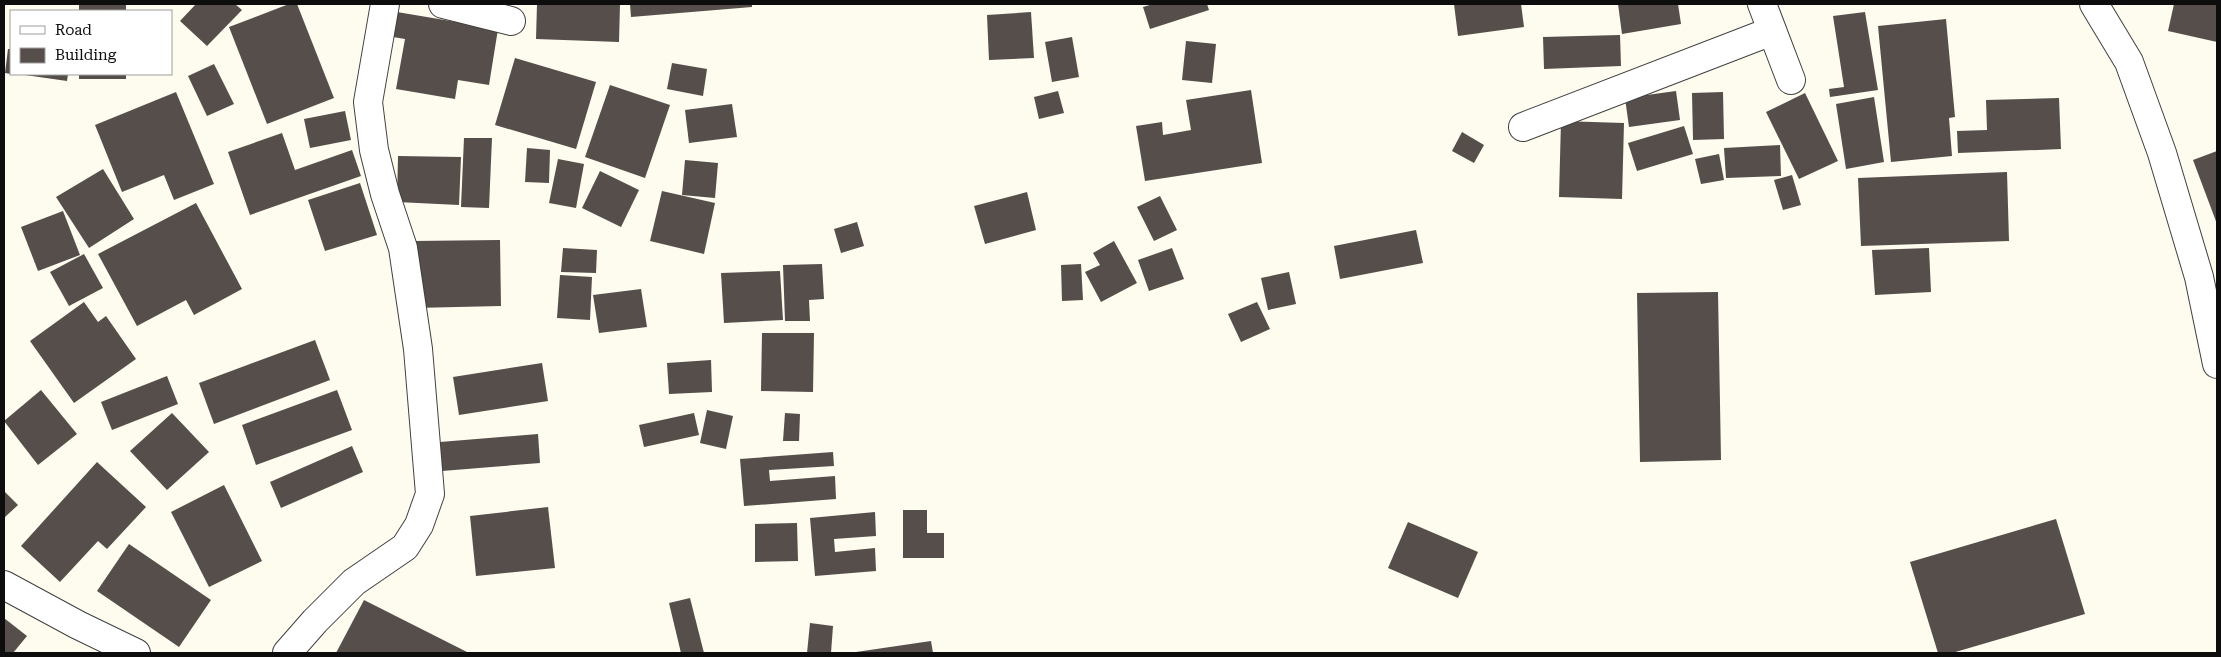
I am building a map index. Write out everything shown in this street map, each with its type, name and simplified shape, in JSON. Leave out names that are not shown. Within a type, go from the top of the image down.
[{"type":"street","points":[[287,653],[315,621],[354,582],[405,547],[419,525],[430,494],[418,349],[403,248],[385,194],[374,150],[368,102],[384,4]]},
{"type":"street","points":[[443,4],[511,21]]},
{"type":"street","points":[[1762,4],[1791,80]]},
{"type":"street","points":[[2094,4],[2129,62],[2162,153],[2199,277],[2217,364]]},
{"type":"street","points":[[1523,127],[1772,30]]},
{"type":"street","points":[[4,585],[78,625],[136,653]]},
{"type":"building","points":[[79,4],[126,4],[126,10],[79,10]]},
{"type":"building","points":[[196,4],[235,4],[242,10],[207,46],[180,21]]},
{"type":"building","points":[[289,4],[297,4],[334,98],[267,124],[229,27]]},
{"type":"building","points":[[537,4],[620,4],[619,42],[536,39]]},
{"type":"building","points":[[630,4],[752,4],[752,7],[631,17]]},
{"type":"building","points":[[1153,4],[1207,4],[1209,10],[1150,29],[1143,7]]},
{"type":"building","points":[[1454,4],[1521,4],[1524,27],[1458,36]]},
{"type":"building","points":[[1618,4],[1678,4],[1681,24],[1622,34]]},
{"type":"building","points":[[2174,4],[2217,4],[2217,42],[2168,31]]},
{"type":"building","points":[[397,12],[498,29],[489,85],[458,80],[455,99],[396,89],[405,39],[393,37]]},
{"type":"building","points":[[1031,12],[1034,58],[989,60],[987,15]]},
{"type":"building","points":[[1865,12],[1878,90],[1830,97],[1829,89],[1844,87],[1833,16]]},
{"type":"building","points":[[1946,19],[1955,117],[1949,118],[1952,156],[1891,162],[1878,26]]},
{"type":"building","points":[[1620,35],[1621,66],[1544,69],[1543,37]]},
{"type":"building","points":[[1072,37],[1079,77],[1052,82],[1045,42]]},
{"type":"building","points":[[1186,41],[1216,44],[1212,83],[1182,80]]},
{"type":"building","points":[[8,49],[10,49],[10,74],[5,73]]},
{"type":"building","points":[[515,58],[596,82],[576,149],[495,125]]},
{"type":"building","points":[[672,63],[707,69],[703,96],[667,89]]},
{"type":"building","points":[[214,64],[234,104],[207,116],[188,76]]},
{"type":"building","points":[[25,75],[68,75],[67,81]]},
{"type":"building","points":[[79,75],[126,75],[126,79],[79,79]]},
{"type":"building","points":[[610,85],[670,105],[645,178],[585,157]]},
{"type":"building","points":[[1251,90],[1262,163],[1145,181],[1136,126],[1162,122],[1163,135],[1191,130],[1186,100]]},
{"type":"building","points":[[1058,91],[1064,113],[1039,119],[1034,97]]},
{"type":"building","points":[[1676,91],[1680,120],[1629,127],[1625,98]]},
{"type":"building","points":[[176,92],[214,184],[174,200],[164,175],[122,192],[95,125]]},
{"type":"building","points":[[1723,92],[1724,139],[1693,140],[1692,93]]},
{"type":"building","points":[[1805,93],[1838,161],[1799,179],[1766,112]]},
{"type":"building","points":[[1874,97],[1884,162],[1846,169],[1836,104]]},
{"type":"building","points":[[2059,98],[2061,149],[1958,153],[1957,131],[1987,130],[1986,100]]},
{"type":"building","points":[[732,104],[737,137],[689,143],[685,110]]},
{"type":"building","points":[[345,111],[351,140],[310,148],[304,119]]},
{"type":"building","points":[[1561,121],[1624,123],[1622,199],[1559,197]]},
{"type":"building","points":[[1684,126],[1693,154],[1637,171],[1628,143]]},
{"type":"building","points":[[1462,132],[1484,145],[1474,163],[1452,151]]},
{"type":"building","points":[[282,133],[295,170],[352,150],[361,176],[250,215],[228,152]]},
{"type":"building","points":[[464,138],[492,138],[489,208],[461,207]]},
{"type":"building","points":[[1780,145],[1781,176],[1726,178],[1724,148]]},
{"type":"building","points":[[527,148],[550,150],[549,183],[525,182]]},
{"type":"building","points":[[2217,151],[2217,224],[2193,160]]},
{"type":"building","points":[[1719,154],[1724,180],[1701,184],[1695,159]]},
{"type":"building","points":[[398,156],[461,157],[459,205],[397,202]]},
{"type":"building","points":[[558,159],[584,164],[576,208],[549,203]]},
{"type":"building","points":[[685,160],[718,163],[715,198],[682,195]]},
{"type":"building","points":[[103,169],[134,219],[89,248],[56,197]]},
{"type":"building","points":[[600,171],[639,190],[621,227],[582,208]]},
{"type":"building","points":[[2007,172],[2009,241],[1861,246],[1858,178]]},
{"type":"building","points":[[1792,175],[1801,205],[1783,210],[1774,180]]},
{"type":"building","points":[[360,183],[377,235],[325,251],[308,200]]},
{"type":"building","points":[[662,191],[715,203],[704,254],[650,241]]},
{"type":"building","points":[[1027,192],[1036,230],[985,244],[974,206]]},
{"type":"building","points":[[1160,196],[1177,230],[1154,241],[1137,207]]},
{"type":"building","points":[[196,203],[242,289],[194,315],[186,300],[137,326],[98,254]]},
{"type":"building","points":[[63,211],[80,255],[38,271],[21,227]]},
{"type":"building","points":[[857,222],[864,246],[841,253],[834,229]]},
{"type":"building","points":[[1416,230],[1423,263],[1340,279],[1334,246]]},
{"type":"building","points":[[500,240],[501,306],[413,308],[413,241]]},
{"type":"building","points":[[1114,241],[1137,283],[1101,302],[1085,272],[1100,265],[1093,253]]},
{"type":"building","points":[[563,248],[597,250],[596,273],[561,272]]},
{"type":"building","points":[[1172,248],[1184,279],[1149,291],[1138,260]]},
{"type":"building","points":[[1929,248],[1931,292],[1875,295],[1872,250]]},
{"type":"building","points":[[84,254],[103,288],[69,306],[50,272]]},
{"type":"building","points":[[822,264],[824,299],[809,300],[810,321],[785,321],[783,265]]},
{"type":"building","points":[[1081,264],[1083,300],[1062,301],[1061,265]]},
{"type":"building","points":[[780,271],[783,320],[724,323],[721,273]]},
{"type":"building","points":[[1289,272],[1296,304],[1268,310],[1261,278]]},
{"type":"building","points":[[560,275],[592,277],[590,320],[557,318]]},
{"type":"building","points":[[641,289],[647,327],[599,333],[593,295]]},
{"type":"building","points":[[1718,292],[1721,460],[1640,462],[1637,293]]},
{"type":"building","points":[[84,302],[98,322],[106,316],[136,359],[74,403],[30,341]]},
{"type":"building","points":[[1257,302],[1270,329],[1241,342],[1228,314]]},
{"type":"building","points":[[762,333],[814,333],[813,392],[761,391]]},
{"type":"building","points":[[315,340],[330,380],[214,424],[199,383]]},
{"type":"building","points":[[711,360],[712,392],[669,394],[667,363]]},
{"type":"building","points":[[542,363],[548,401],[459,415],[453,377]]},
{"type":"building","points":[[167,376],[178,404],[112,430],[101,402]]},
{"type":"building","points":[[41,390],[77,434],[38,465],[4,421]]},
{"type":"building","points":[[337,390],[352,430],[256,465],[242,425]]},
{"type":"building","points":[[707,410],[733,416],[726,449],[700,443]]},
{"type":"building","points":[[172,413],[209,452],[167,490],[130,451]]},
{"type":"building","points":[[694,413],[699,435],[644,447],[639,425]]},
{"type":"building","points":[[785,413],[800,414],[799,441],[783,441]]},
{"type":"building","points":[[538,434],[540,463],[442,471],[440,442]]},
{"type":"building","points":[[352,446],[363,472],[281,508],[270,482]]},
{"type":"building","points":[[833,452],[834,466],[769,470],[770,481],[835,476],[836,499],[744,506],[740,459]]},
{"type":"building","points":[[97,462],[146,507],[107,549],[98,541],[60,582],[21,546]]},
{"type":"building","points":[[224,485],[262,561],[209,587],[171,512]]},
{"type":"building","points":[[4,491],[18,505],[4,518]]},
{"type":"building","points":[[548,507],[555,568],[476,576],[470,516]]},
{"type":"building","points":[[903,510],[927,510],[927,533],[944,533],[944,558],[903,558]]},
{"type":"building","points":[[875,512],[876,536],[834,539],[835,552],[875,548],[876,571],[815,576],[810,518]]},
{"type":"building","points":[[2056,519],[2085,614],[1952,653],[1938,653],[1910,562]]},
{"type":"building","points":[[1408,522],[1478,552],[1458,598],[1388,568]]},
{"type":"building","points":[[797,523],[798,561],[755,562],[755,524]]},
{"type":"building","points":[[129,544],[211,600],[179,647],[97,591]]},
{"type":"building","points":[[690,598],[704,653],[681,653],[669,603]]},
{"type":"building","points":[[364,600],[469,653],[336,653]]},
{"type":"building","points":[[4,618],[27,636],[13,653],[4,653]]},
{"type":"building","points":[[810,623],[833,626],[831,653],[807,653]]},
{"type":"building","points":[[931,641],[933,653],[856,653],[856,652]]}]
